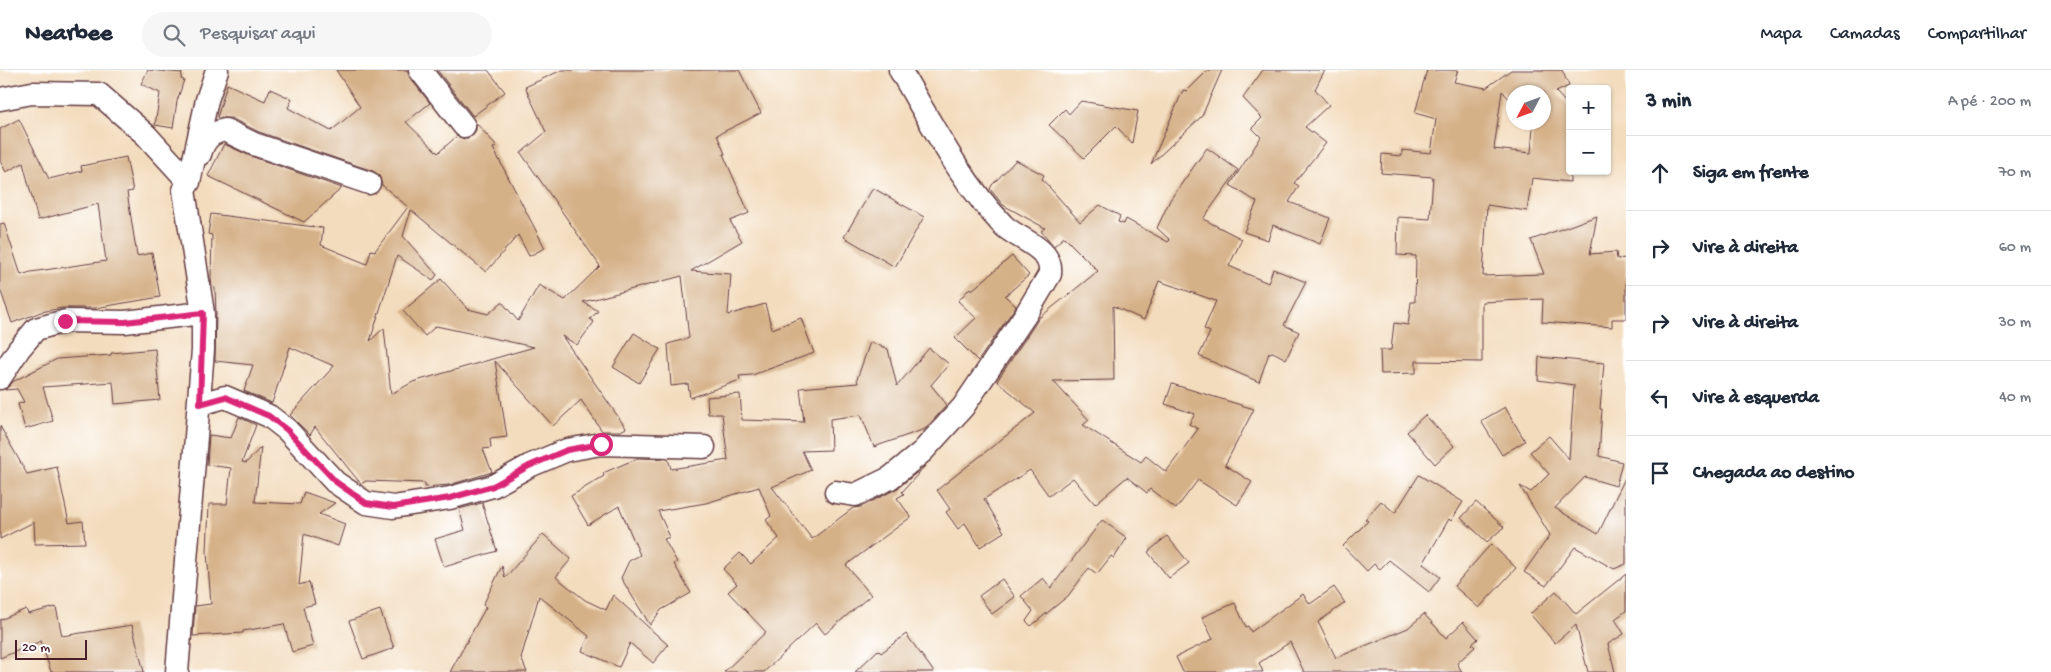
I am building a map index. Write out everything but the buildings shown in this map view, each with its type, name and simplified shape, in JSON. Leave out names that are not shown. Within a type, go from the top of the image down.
[{"type":"street","points":[[177,672],[189,511],[200,404],[203,313],[188,193],[207,100],[217,70]]},
{"type":"street","points":[[420,70],[464,126]]},
{"type":"street","points":[[836,492],[856,495],[890,478],[922,452],[963,407],[1026,314],[1050,274],[1051,268],[1043,251],[1005,227],[958,171],[900,70]]},
{"type":"street","points":[[0,99],[32,93],[99,94],[146,135],[188,193]]},
{"type":"street","points":[[188,193],[203,143],[209,136],[225,130],[254,144],[369,183]]},
{"type":"street","points":[[0,378],[19,349],[36,329],[65,321],[125,322],[203,313]]},
{"type":"street","points":[[200,404],[225,397],[269,416],[287,430],[336,482],[366,503],[393,507],[450,498],[493,486],[529,466],[567,450],[601,444],[704,447]]},
{"type":"route","points":[[65,321],[125,322],[203,313],[200,404],[225,397],[269,416],[287,430],[336,482],[366,503],[393,507],[450,498],[493,486],[529,466],[567,450],[601,444]]}]
